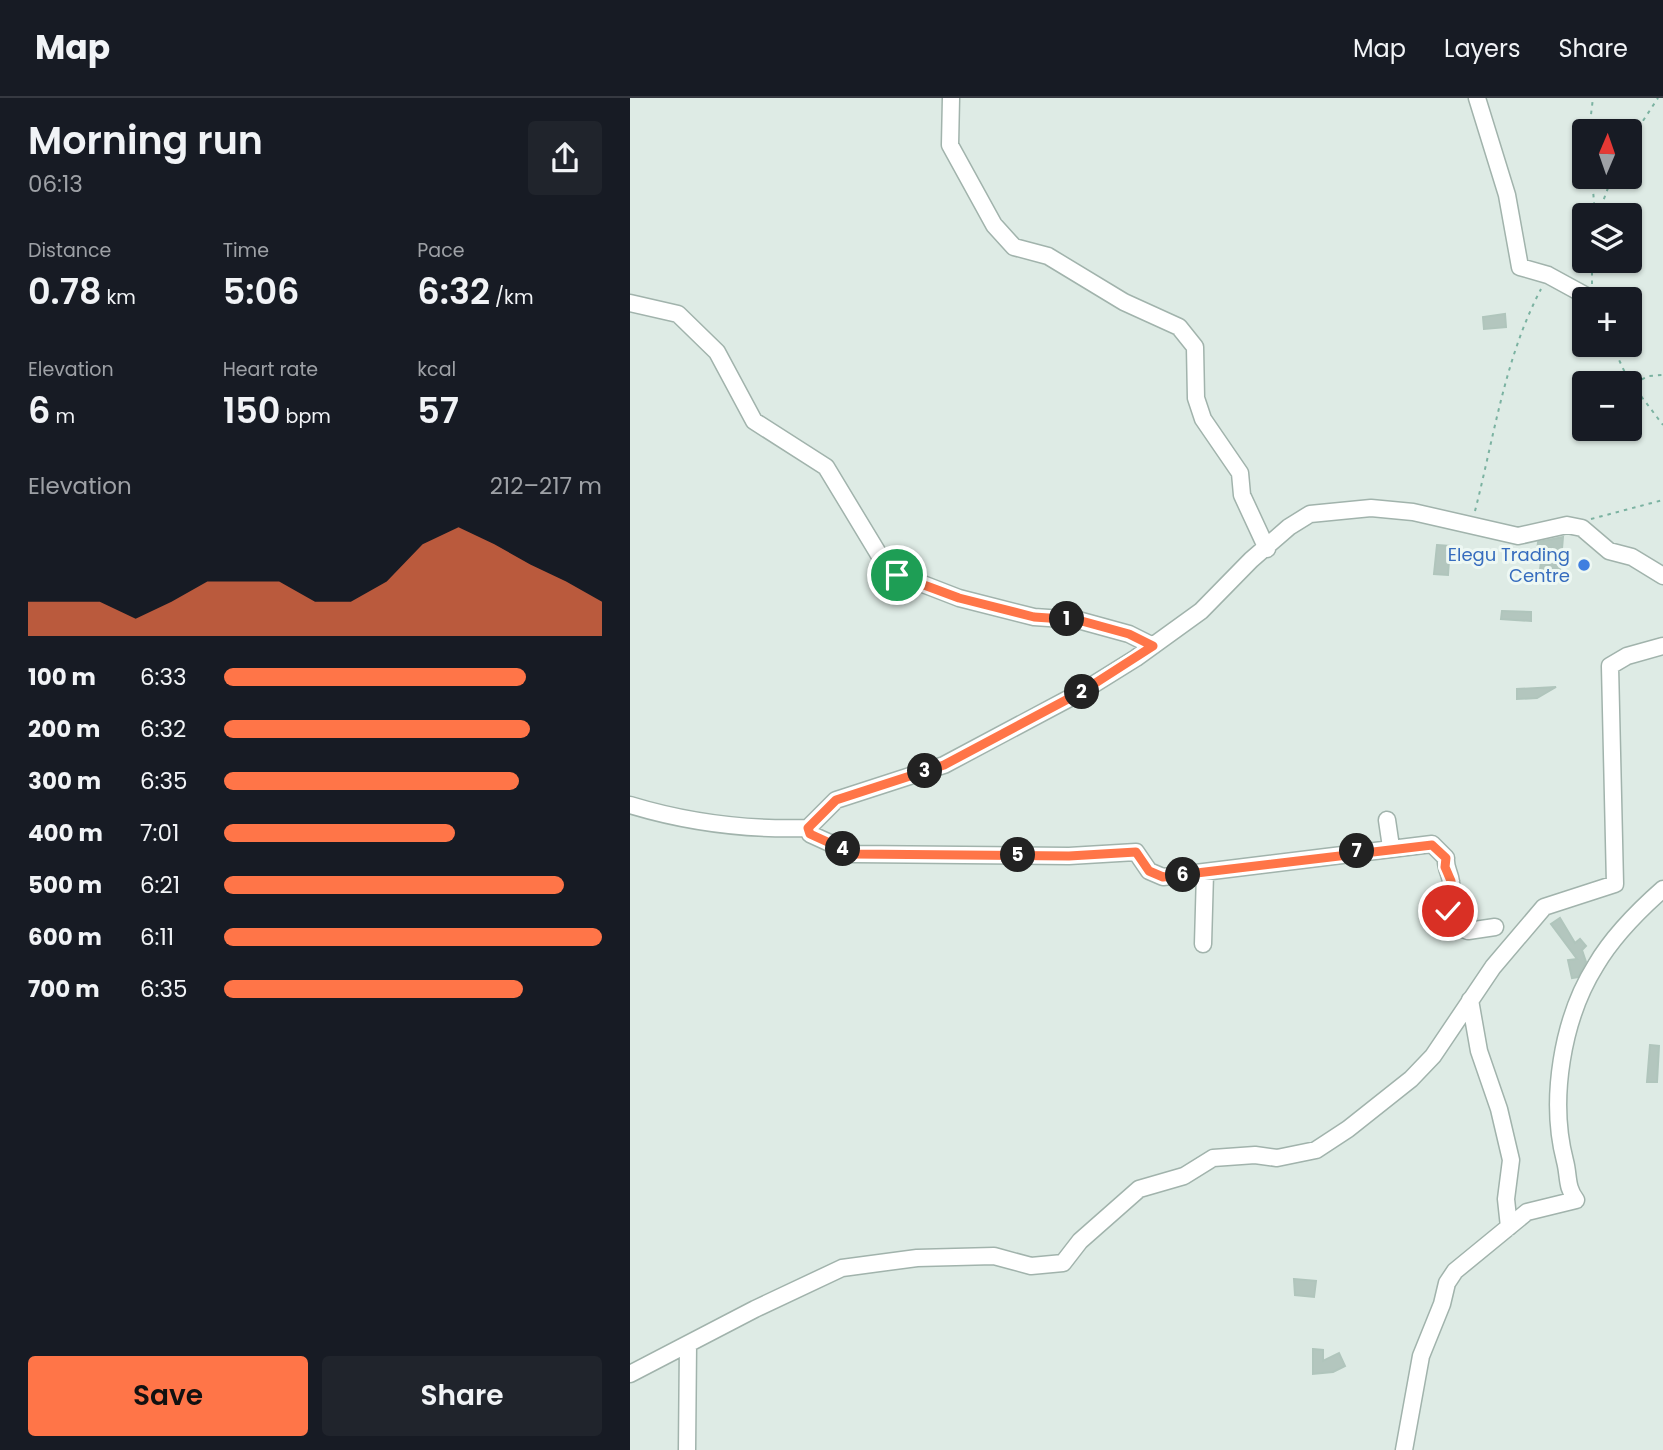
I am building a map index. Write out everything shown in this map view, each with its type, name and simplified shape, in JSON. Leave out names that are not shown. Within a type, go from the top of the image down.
[{"type":"street","points":[[951,98],[950,145],[994,225],[1014,247],[1048,256],[1124,302],[1179,327],[1195,347],[1196,398],[1203,419],[1240,473],[1242,495],[1267,549]]},
{"type":"street","points":[[1477,98],[1507,194],[1520,267],[1548,275],[1572,288]]},
{"type":"street","points":[[630,303],[678,314],[717,352],[754,421],[826,467],[881,558],[897,575],[959,598],[1034,617],[1078,620],[1129,634],[1153,646]]},
{"type":"street","points":[[630,805],[665,816],[770,829],[808,828],[836,800],[944,765],[1083,691],[1202,611],[1251,560],[1267,549],[1289,527],[1310,514],[1338,510],[1413,512],[1472,523],[1518,536],[1567,525],[1581,528],[1609,551],[1632,557],[1663,576]]},
{"type":"street","points":[[630,1374],[842,1268],[917,1258],[993,1256],[1031,1266],[1063,1263],[1080,1241],[1139,1189],[1184,1176],[1213,1158],[1255,1155],[1277,1158],[1316,1150],[1412,1079],[1433,1056],[1493,968],[1544,907],[1615,884],[1610,666],[1627,656],[1663,646]]},
{"type":"street","points":[[1387,820],[1391,847]]},
{"type":"street","points":[[808,828],[810,834],[854,854],[1069,856],[1136,852],[1149,871],[1163,877],[1391,847],[1432,845],[1446,858],[1445,867],[1451,881],[1448,911],[1451,924],[1468,931],[1495,927]]},
{"type":"street","points":[[1203,944],[1205,873]]},
{"type":"street","points":[[1404,1450],[1415,1377],[1447,1283],[1455,1271],[1532,1210],[1576,1200],[1567,1188],[1567,1170],[1557,1118],[1567,1043],[1576,1007],[1595,965],[1642,908],[1663,889]]},
{"type":"street","points":[[1470,1000],[1479,1051],[1507,1137],[1511,1160],[1507,1192],[1509,1227]]},
{"type":"street","points":[[1507,1192],[1532,1210]]},
{"type":"street","points":[[687,1450],[688,1343]]},
{"type":"path","points":[[1590,119],[1593,98]]},
{"type":"path","points":[[1642,122],[1658,98]]},
{"type":"path","points":[[1472,523],[1509,371],[1527,315],[1548,275]]},
{"type":"path","points":[[1642,379],[1663,375]]},
{"type":"path","points":[[1642,396],[1663,425]]},
{"type":"path","points":[[1567,525],[1663,500]]},
{"type":"building","points":[[1505,314],[1506,327],[1484,329],[1483,317]]},
{"type":"building","points":[[1563,537],[1560,572],[1540,570],[1542,552],[1537,552],[1538,542]]},
{"type":"building","points":[[1437,545],[1450,546],[1448,575],[1434,574]]},
{"type":"building","points":[[1502,611],[1531,612],[1531,621],[1501,619]]},
{"type":"building","points":[[1556,687],[1537,698],[1517,699],[1517,689]]},
{"type":"building","points":[[1560,918],[1575,943],[1580,939],[1586,946],[1582,950],[1586,962],[1578,977],[1572,978],[1568,960],[1577,959],[1551,924]]},
{"type":"building","points":[[1650,1045],[1659,1046],[1657,1082],[1647,1082]]},
{"type":"building","points":[[1294,1279],[1316,1281],[1314,1297],[1295,1295]]},
{"type":"building","points":[[1313,1349],[1323,1350],[1323,1361],[1339,1353],[1345,1366],[1333,1372],[1313,1374]]},
{"type":"place","name":"Elegu Trading Centre","points":[[1584,565]]},
{"type":"route","points":[[897,575],[959,598],[1034,617],[1078,620],[1129,634],[1153,646],[1083,691],[944,765],[836,800],[808,828],[810,834],[854,854],[1069,856],[1136,852],[1149,871],[1163,877],[1332,854],[1432,845],[1446,858],[1445,867],[1451,881],[1448,911]]}]
